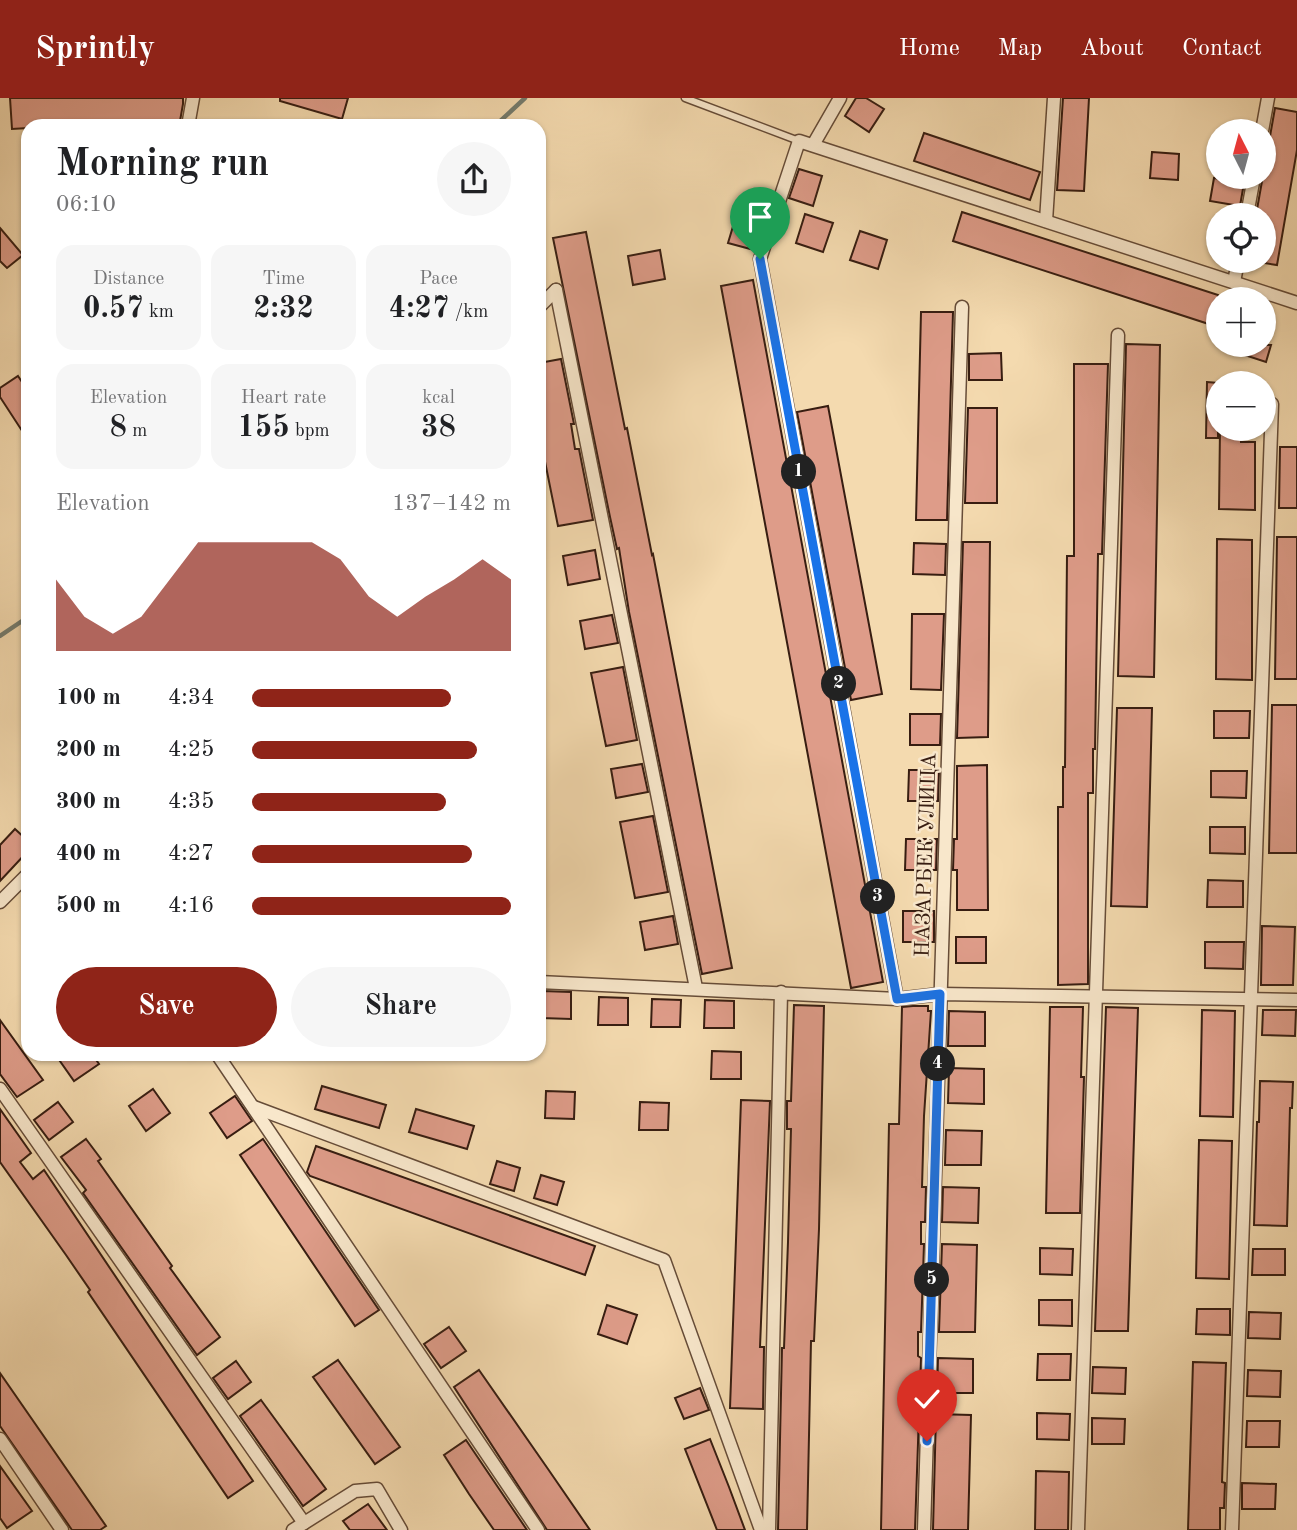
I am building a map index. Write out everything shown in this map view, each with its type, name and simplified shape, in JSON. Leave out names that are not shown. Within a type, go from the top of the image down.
[{"type":"street","points":[[189,119],[193,98]]},
{"type":"street","points":[[813,145],[840,98]]},
{"type":"street","points":[[1046,221],[1054,98]]},
{"type":"street","points":[[1264,119],[1268,98]]},
{"type":"street","points":[[897,999],[760,259],[799,141],[1297,303]]},
{"type":"street","points":[[1234,282],[1236,273]]},
{"type":"street","points":[[546,300],[556,290],[696,988]]},
{"type":"street","name":"НАЗАРБЕК УЛИЦА","points":[[925,1530],[962,307]]},
{"type":"street","points":[[1078,1530],[1118,335]]},
{"type":"street","points":[[1231,1530],[1271,441]]},
{"type":"street","points":[[0,902],[21,881]]},
{"type":"street","points":[[546,982],[897,999],[940,994],[1297,1000]]},
{"type":"street","points":[[769,1530],[781,992]]},
{"type":"street","points":[[222,1061],[538,1530]]},
{"type":"street","points":[[0,1089],[299,1527],[355,1491],[377,1489],[401,1530]]},
{"type":"street","points":[[254,1107],[664,1260],[761,1530]]},
{"type":"street","points":[[0,1438],[62,1530]]},
{"type":"lane","points":[[685,98],[799,141]]},
{"type":"building","points":[[10,98],[183,98],[180,119],[21,119],[21,128],[12,129]]},
{"type":"building","points":[[280,98],[348,98],[342,119],[280,101]]},
{"type":"building","points":[[856,98],[866,98],[884,109],[869,132],[845,116]]},
{"type":"building","points":[[1063,98],[1089,98],[1084,191],[1057,190]]},
{"type":"building","points":[[1275,108],[1297,112],[1297,150],[1277,265],[1276,203],[1258,203],[1261,189],[1276,189],[1276,119],[1273,119]]},
{"type":"building","points":[[924,133],[1040,172],[1030,200],[914,161]]},
{"type":"building","points":[[1152,152],[1179,154],[1178,180],[1150,178]]},
{"type":"building","points":[[799,169],[822,176],[813,206],[789,198]]},
{"type":"building","points":[[1212,189],[1243,189],[1241,203],[1210,201]]},
{"type":"building","points":[[962,212],[1206,291],[1206,323],[953,241]]},
{"type":"building","points":[[737,213],[763,221],[754,250],[728,243]]},
{"type":"building","points":[[805,214],[833,223],[823,252],[796,243]]},
{"type":"building","points":[[0,228],[21,253],[21,257],[7,268],[0,261]]},
{"type":"building","points":[[860,231],[887,240],[878,269],[850,260]]},
{"type":"building","points":[[586,232],[653,554],[732,968],[702,974],[629,612],[619,548],[617,549],[610,517],[553,238]]},
{"type":"building","points":[[660,250],[665,279],[633,285],[628,256]]},
{"type":"building","points":[[753,280],[883,982],[851,988],[721,286]]},
{"type":"building","points":[[921,312],[953,312],[947,520],[916,520]]},
{"type":"building","points":[[1126,344],[1160,345],[1154,677],[1118,676]]},
{"type":"building","points":[[1001,353],[1002,380],[969,380],[969,354]]},
{"type":"building","points":[[1251,357],[1267,357],[1266,362]]},
{"type":"building","points":[[561,359],[574,424],[571,424],[575,449],[579,449],[593,520],[558,526],[546,467],[546,362]]},
{"type":"building","points":[[1074,364],[1108,364],[1102,554],[1098,554],[1093,793],[1088,793],[1088,984],[1058,985],[1058,807],[1063,807],[1065,767],[1067,556],[1074,556]]},
{"type":"building","points":[[18,376],[21,380],[21,429],[0,397],[0,388]]},
{"type":"building","points":[[828,406],[882,694],[851,700],[797,412]]},
{"type":"building","points":[[968,408],[997,408],[997,503],[965,503]]},
{"type":"building","points":[[1220,441],[1255,442],[1255,510],[1219,509]]},
{"type":"building","points":[[1280,447],[1297,447],[1297,508],[1279,508]]},
{"type":"building","points":[[1277,537],[1297,537],[1297,679],[1275,679]]},
{"type":"building","points":[[1217,539],[1252,540],[1252,680],[1216,679]]},
{"type":"building","points":[[963,542],[990,542],[988,737],[957,738]]},
{"type":"building","points":[[914,543],[946,544],[945,575],[913,574]]},
{"type":"building","points":[[595,550],[600,579],[568,585],[563,556]]},
{"type":"building","points":[[912,614],[944,614],[941,690],[911,689]]},
{"type":"building","points":[[612,615],[618,643],[585,649],[580,621]]},
{"type":"building","points":[[623,667],[637,740],[606,746],[591,673]]},
{"type":"building","points":[[1272,705],[1297,705],[1297,853],[1269,853]]},
{"type":"building","points":[[1117,708],[1152,708],[1147,907],[1111,906]]},
{"type":"building","points":[[1214,711],[1250,711],[1249,738],[1214,738]]},
{"type":"building","points":[[910,714],[941,714],[940,745],[910,745]]},
{"type":"building","points":[[642,764],[648,792],[616,798],[611,769]]},
{"type":"building","points":[[987,765],[988,910],[957,910],[957,870],[953,870],[954,839],[957,839],[957,766]]},
{"type":"building","points":[[909,770],[939,770],[938,801],[908,801]]},
{"type":"building","points":[[1211,771],[1247,771],[1246,798],[1211,797]]},
{"type":"building","points":[[653,816],[668,892],[635,898],[620,822]]},
{"type":"building","points":[[1210,827],[1245,827],[1245,854],[1210,853]]},
{"type":"building","points":[[15,829],[21,835],[21,858],[0,881],[0,845]]},
{"type":"building","points":[[906,839],[937,839],[936,870],[905,870]]},
{"type":"building","points":[[1208,880],[1243,881],[1243,907],[1207,907]]},
{"type":"building","points":[[903,911],[934,911],[934,942],[903,942]]},
{"type":"building","points":[[673,916],[678,944],[645,950],[640,922]]},
{"type":"building","points":[[1262,926],[1295,927],[1293,985],[1261,985]]},
{"type":"building","points":[[956,937],[986,937],[986,963],[956,963]]},
{"type":"building","points":[[1205,942],[1244,942],[1243,969],[1205,968]]},
{"type":"building","points":[[546,991],[571,992],[571,1019],[546,1018]]},
{"type":"building","points":[[599,997],[628,998],[628,1025],[598,1025]]},
{"type":"building","points":[[652,999],[681,1000],[680,1027],[651,1027]]},
{"type":"building","points":[[705,1000],[734,1001],[734,1028],[704,1028]]},
{"type":"building","points":[[794,1005],[824,1006],[819,1229],[814,1341],[811,1341],[807,1530],[778,1530],[791,1129],[787,1129],[787,1101],[791,1101]]},
{"type":"building","points":[[928,1006],[928,1011],[931,1011],[924,1116],[922,1187],[926,1187],[925,1222],[921,1222],[921,1244],[924,1244],[921,1332],[918,1332],[918,1356],[921,1358],[920,1392],[917,1392],[919,1414],[915,1530],[881,1530],[889,1124],[899,1124],[902,1007]]},
{"type":"building","points":[[1050,1007],[1083,1007],[1080,1213],[1046,1213]]},
{"type":"building","points":[[1106,1007],[1138,1008],[1128,1331],[1095,1331]]},
{"type":"building","points":[[1202,1010],[1235,1011],[1233,1117],[1200,1116]]},
{"type":"building","points":[[1263,1010],[1296,1010],[1295,1036],[1262,1035]]},
{"type":"building","points":[[949,1011],[985,1012],[985,1046],[948,1046]]},
{"type":"building","points":[[0,1020],[21,1049],[21,1061],[29,1061],[43,1080],[17,1097],[0,1074]]},
{"type":"building","points":[[712,1051],[741,1052],[741,1079],[711,1079]]},
{"type":"building","points":[[60,1061],[97,1061],[99,1064],[74,1081]]},
{"type":"building","points":[[949,1068],[984,1069],[984,1104],[948,1103]]},
{"type":"building","points":[[1260,1081],[1293,1082],[1287,1226],[1254,1225]]},
{"type":"building","points":[[322,1086],[386,1105],[379,1128],[315,1109]]},
{"type":"building","points":[[153,1089],[170,1113],[146,1131],[129,1106]]},
{"type":"building","points":[[546,1091],[575,1092],[574,1119],[545,1118]]},
{"type":"building","points":[[235,1096],[252,1121],[227,1138],[210,1113]]},
{"type":"building","points":[[741,1100],[770,1101],[760,1347],[764,1347],[763,1409],[730,1408]]},
{"type":"building","points":[[58,1102],[73,1122],[49,1140],[34,1120]]},
{"type":"building","points":[[640,1102],[669,1103],[668,1130],[639,1130]]},
{"type":"building","points":[[0,1109],[31,1153],[20,1162],[33,1179],[44,1170],[253,1481],[228,1498],[88,1292],[90,1290],[0,1162]]},
{"type":"building","points":[[416,1109],[474,1126],[467,1149],[409,1132]]},
{"type":"building","points":[[946,1130],[982,1131],[981,1165],[945,1165]]},
{"type":"building","points":[[86,1139],[101,1159],[98,1161],[172,1266],[170,1268],[220,1337],[197,1355],[83,1193],[86,1190],[61,1157]]},
{"type":"building","points":[[263,1139],[379,1310],[355,1326],[240,1155]]},
{"type":"building","points":[[1199,1140],[1232,1141],[1229,1279],[1196,1278]]},
{"type":"building","points":[[316,1146],[595,1246],[585,1275],[310,1176],[307,1172]]},
{"type":"building","points":[[497,1161],[520,1168],[514,1191],[490,1184]]},
{"type":"building","points":[[541,1175],[564,1182],[557,1205],[534,1198]]},
{"type":"building","points":[[943,1187],[979,1188],[978,1223],[942,1222]]},
{"type":"building","points":[[942,1244],[977,1245],[975,1332],[939,1332]]},
{"type":"building","points":[[1040,1248],[1073,1249],[1072,1275],[1040,1274]]},
{"type":"building","points":[[1253,1249],[1285,1249],[1285,1275],[1252,1275]]},
{"type":"building","points":[[1039,1300],[1072,1300],[1072,1326],[1039,1325]]},
{"type":"building","points":[[607,1305],[637,1315],[627,1344],[598,1334]]},
{"type":"building","points":[[1197,1309],[1230,1309],[1230,1335],[1196,1334]]},
{"type":"building","points":[[1249,1312],[1281,1313],[1280,1339],[1248,1338]]},
{"type":"building","points":[[449,1327],[466,1351],[441,1368],[424,1344]]},
{"type":"building","points":[[1038,1354],[1071,1354],[1070,1380],[1037,1380]]},
{"type":"building","points":[[938,1358],[973,1359],[973,1393],[937,1393]]},
{"type":"building","points":[[338,1360],[400,1447],[375,1464],[313,1377]]},
{"type":"building","points":[[236,1361],[251,1382],[228,1399],[213,1378]]},
{"type":"building","points":[[1193,1362],[1226,1363],[1222,1482],[1225,1483],[1224,1508],[1220,1508],[1220,1530],[1188,1530]]},
{"type":"building","points":[[1093,1367],[1126,1368],[1125,1394],[1092,1393]]},
{"type":"building","points":[[479,1370],[590,1530],[547,1530],[454,1387]]},
{"type":"building","points":[[1248,1370],[1281,1371],[1280,1397],[1247,1396]]},
{"type":"building","points":[[0,1373],[106,1526],[100,1530],[72,1530],[0,1426]]},
{"type":"building","points":[[700,1388],[709,1410],[684,1419],[675,1398]]},
{"type":"building","points":[[261,1400],[326,1489],[303,1506],[240,1416]]},
{"type":"building","points":[[1037,1413],[1070,1414],[1069,1440],[1037,1439]]},
{"type":"building","points":[[936,1414],[971,1415],[968,1530],[933,1530]]},
{"type":"building","points":[[1092,1418],[1125,1419],[1124,1444],[1092,1444]]},
{"type":"building","points":[[1247,1421],[1280,1421],[1279,1447],[1246,1447]]},
{"type":"building","points":[[710,1439],[745,1530],[717,1530],[685,1449]]},
{"type":"building","points":[[466,1440],[527,1530],[494,1530],[469,1494],[444,1455]]},
{"type":"building","points":[[0,1466],[32,1511],[7,1528],[0,1518]]},
{"type":"building","points":[[1036,1471],[1069,1472],[1068,1530],[1035,1530]]},
{"type":"building","points":[[1242,1483],[1276,1484],[1275,1509],[1242,1509]]},
{"type":"building","points":[[368,1504],[387,1530],[350,1530],[343,1521]]},
{"type":"waterway","points":[[502,119],[525,98]]},
{"type":"waterway","points":[[0,636],[21,622]]},
{"type":"route","points":[[760,259],[897,999],[940,994],[927,1441]]}]
